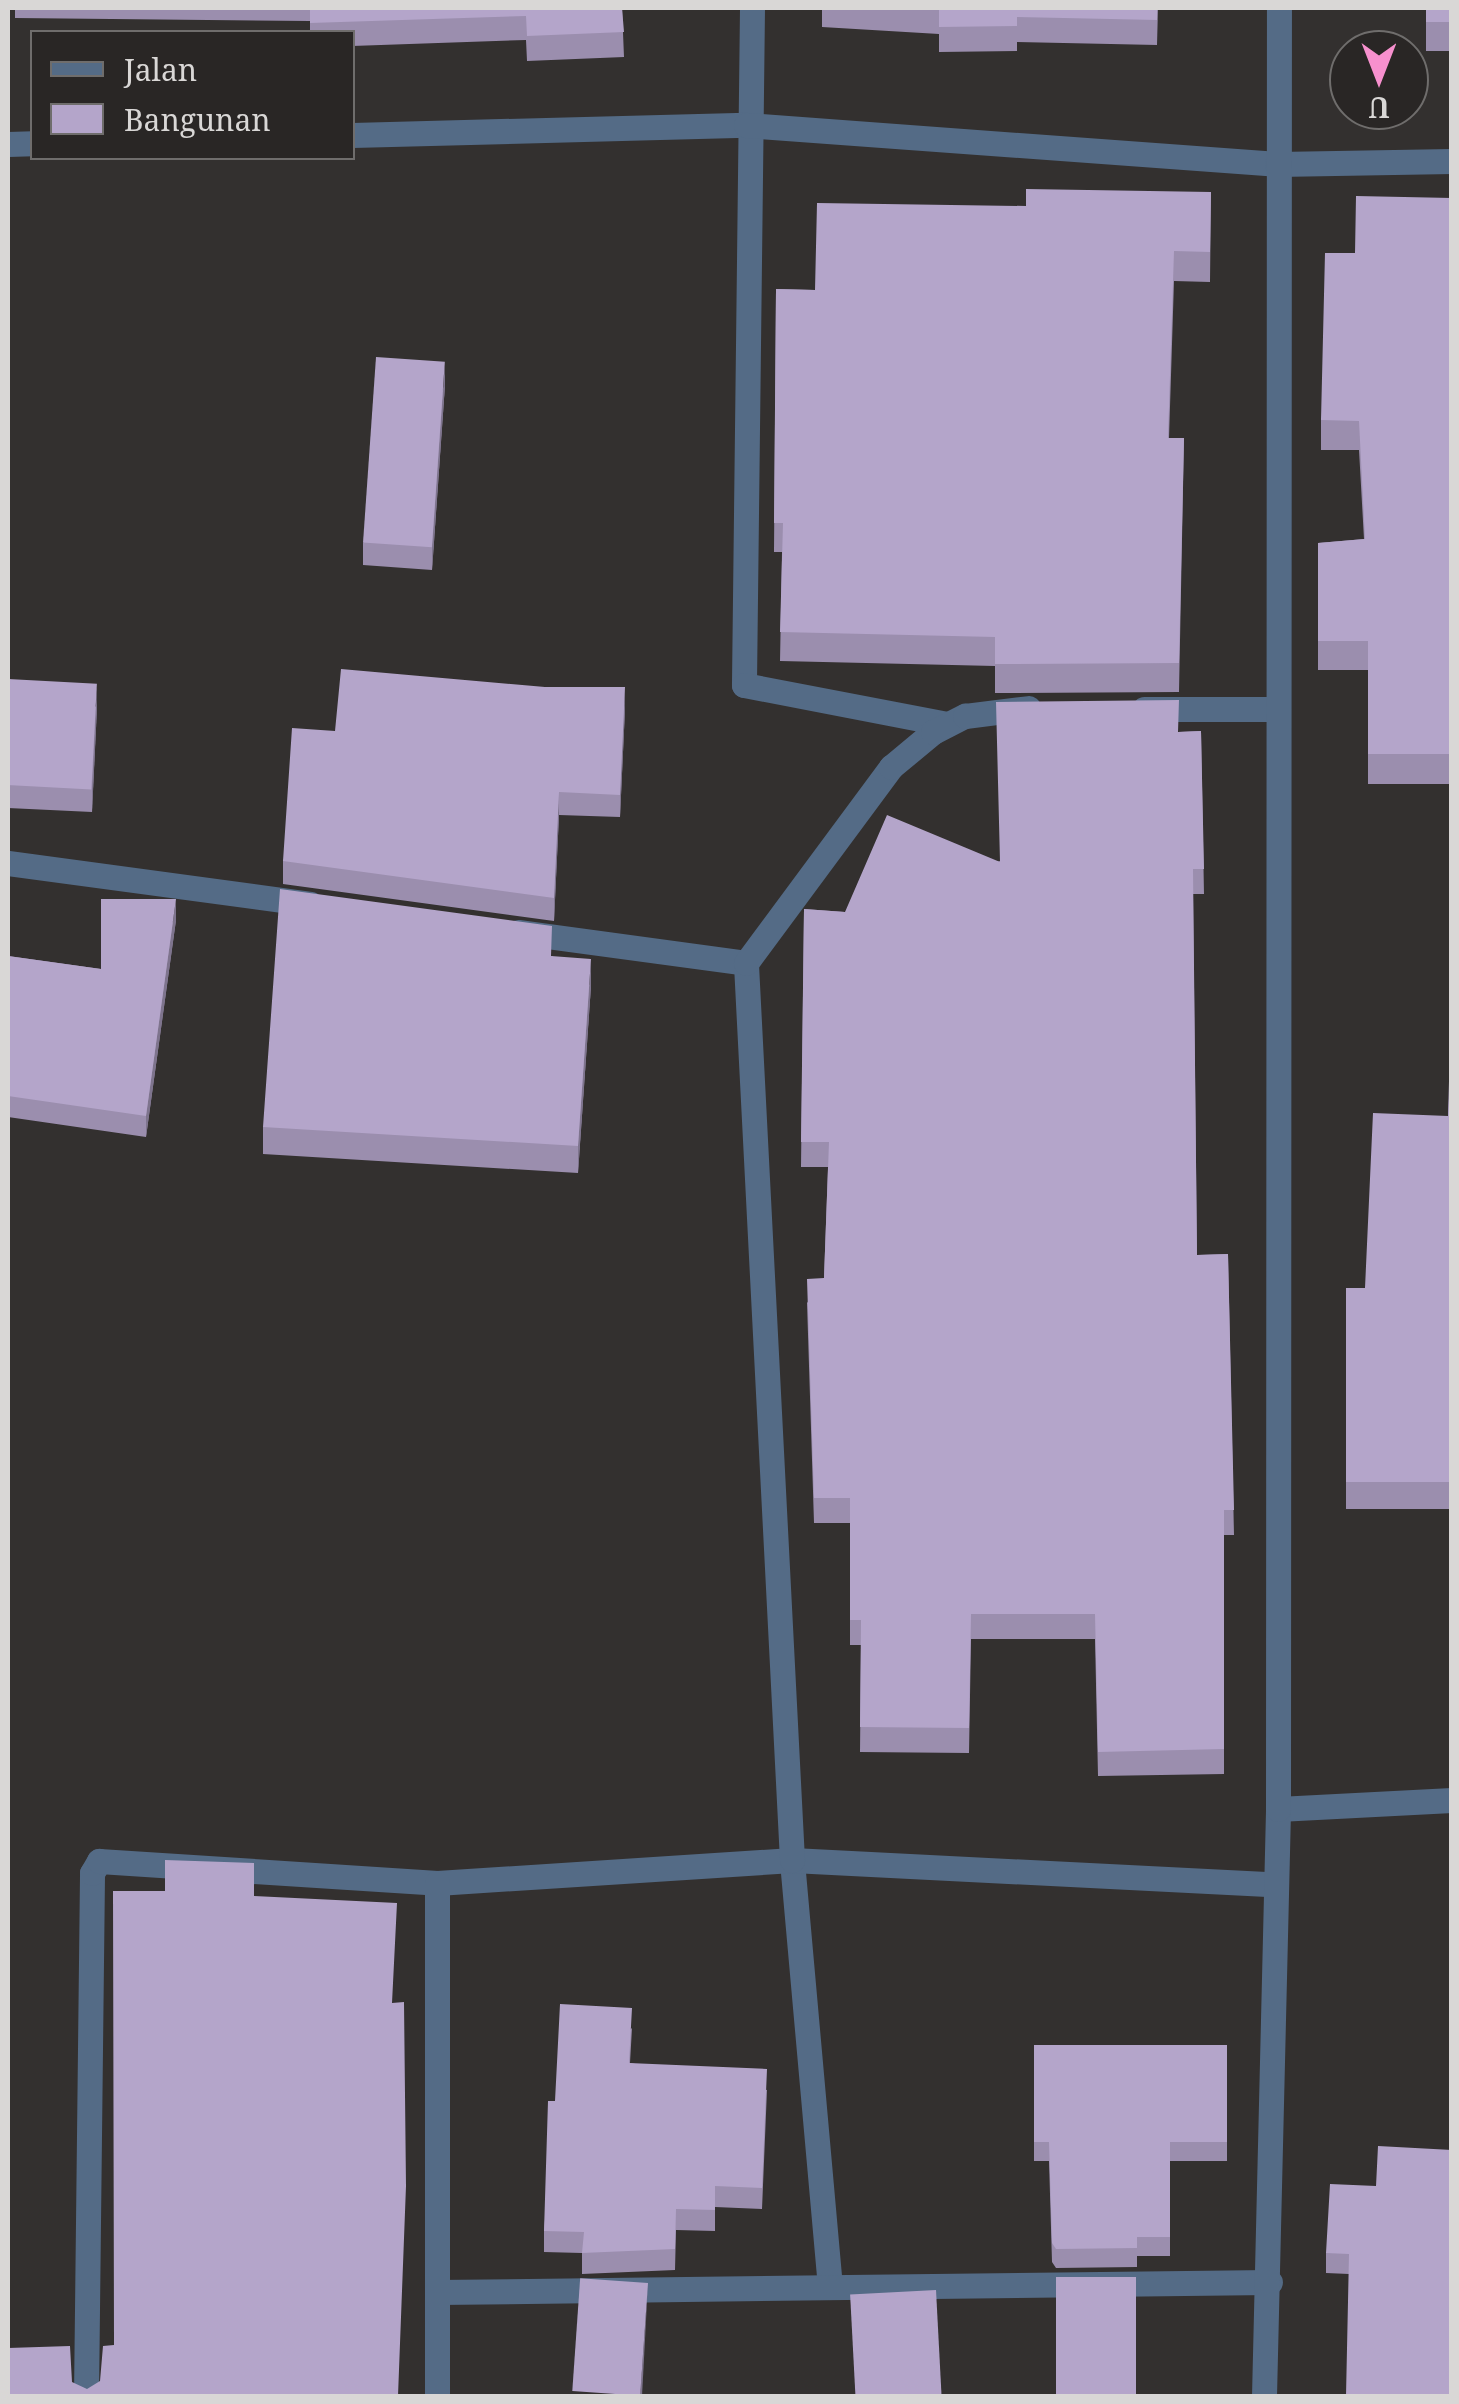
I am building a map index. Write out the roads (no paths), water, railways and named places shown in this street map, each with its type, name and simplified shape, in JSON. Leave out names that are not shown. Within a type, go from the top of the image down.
[{"type":"street","points":[[752,8],[746,124],[744,685],[947,724]]},
{"type":"street","points":[[1264,2396],[1270,2282],[1278,1809],[1279,8]]},
{"type":"street","points":[[355,135],[746,124],[1276,164],[1452,162]]},
{"type":"street","points":[[830,2287],[792,1860],[746,963],[891,766],[947,724],[1003,708],[1062,708]]},
{"type":"street","points":[[1121,709],[1278,710]]},
{"type":"street","points":[[8,863],[338,908]]},
{"type":"street","points":[[494,929],[746,963]]},
{"type":"street","points":[[1278,1809],[1452,1800]]},
{"type":"street","points":[[86,2396],[95,1865],[106,1858],[438,1883],[792,1860],[1274,1884]]},
{"type":"street","points":[[437,2396],[438,1883]]},
{"type":"street","points":[[438,2292],[1270,2282]]}]
